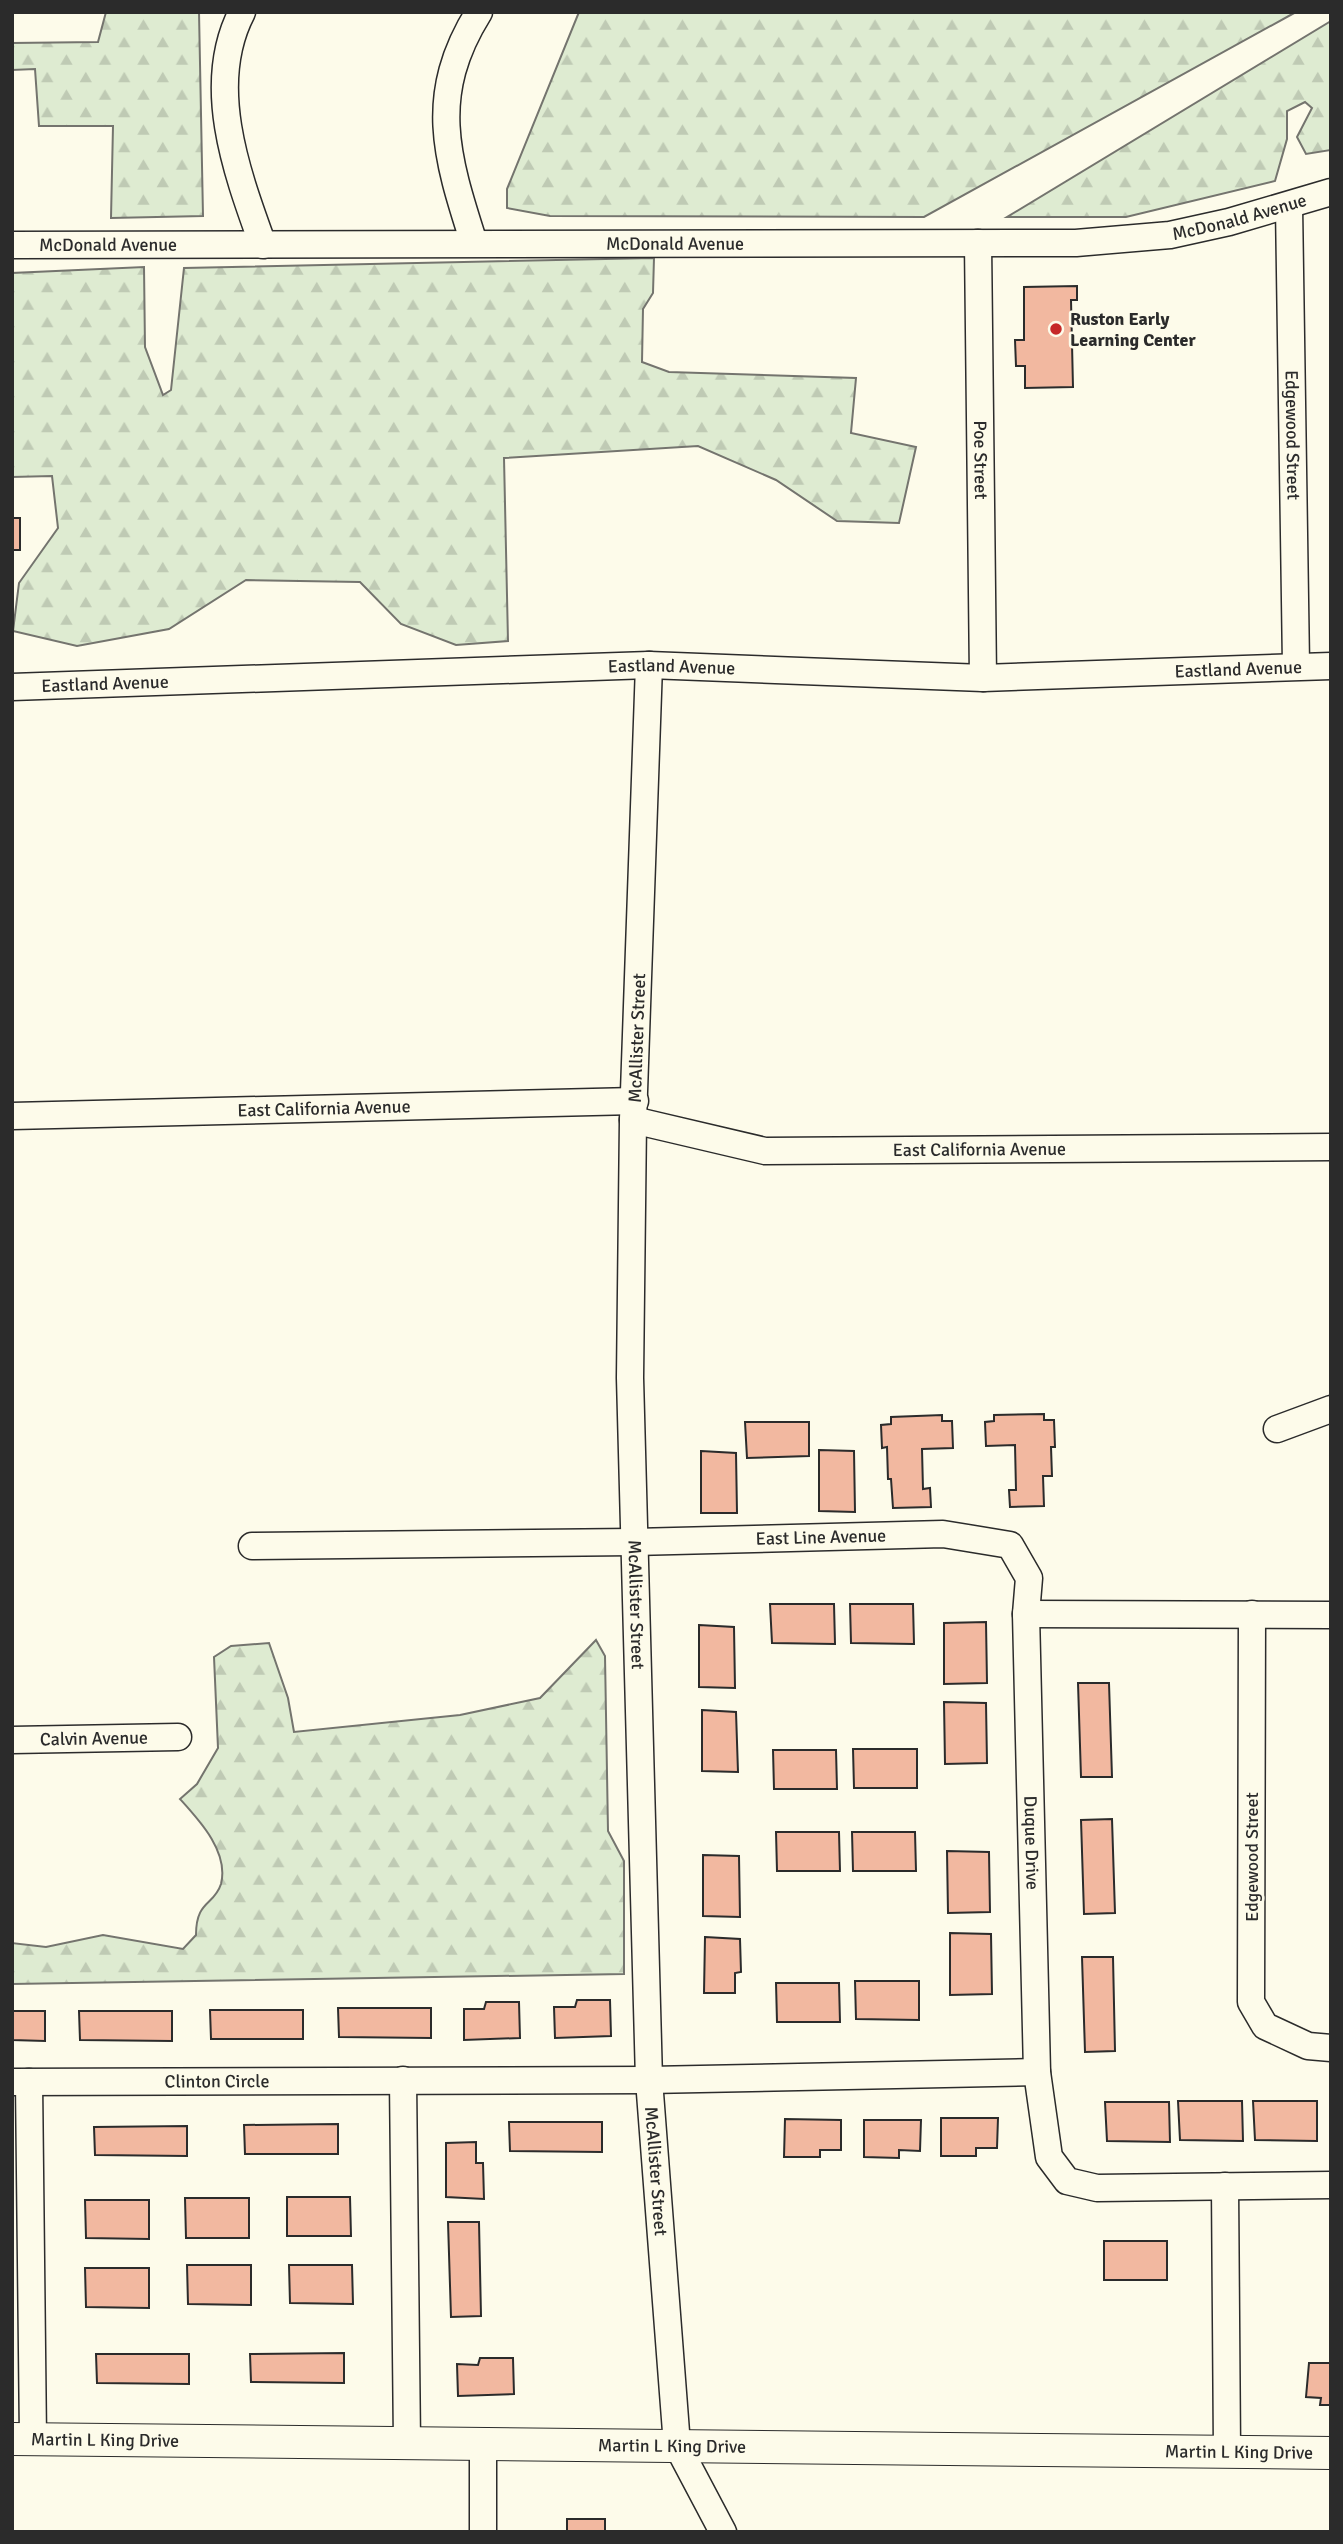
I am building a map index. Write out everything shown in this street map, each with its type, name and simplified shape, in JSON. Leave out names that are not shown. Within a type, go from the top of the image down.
[{"type":"main road","name":"Martin L King Drive","points":[[23,2439],[1331,2453]]},
{"type":"street","points":[[242,12],[231,32],[223,75],[237,166],[263,244]]},
{"type":"street","points":[[474,243],[453,176],[446,126],[446,86],[466,33],[479,12]]},
{"type":"street","name":"McDonald Avenue","points":[[12,244],[1076,243],[1170,235],[1289,206],[1331,192]]},
{"type":"street","name":"Edgewood Street","points":[[1289,206],[1296,665]]},
{"type":"street","name":"Poe Street","points":[[978,243],[983,678]]},
{"type":"street","name":"Eastland Avenue","points":[[12,687],[649,665],[983,678],[1296,665],[1331,666]]},
{"type":"street","name":"McAllister Street","points":[[649,665],[634,1111],[631,1378],[649,2080],[677,2445],[723,2532]]},
{"type":"street","name":"East California Avenue","points":[[12,1116],[634,1111],[765,1151],[1331,1147]]},
{"type":"street","points":[[1277,1429],[1331,1409]]},
{"type":"street","name":"East Line Avenue","points":[[252,1546],[634,1542],[943,1534],[1010,1545],[1029,1578],[1026,1615]]},
{"type":"street","points":[[1026,1615],[1331,1615]]},
{"type":"street","name":"Duque Drive","points":[[1026,1615],[1037,2072],[1049,2157],[1067,2182],[1097,2188],[1331,2185]]},
{"type":"street","name":"Edgewood Street","points":[[1252,1615],[1251,2002],[1265,2026],[1308,2046],[1331,2048]]},
{"type":"street","name":"Calvin Avenue","points":[[12,1740],[177,1737]]},
{"type":"street","points":[[649,2080],[1037,2072]]},
{"type":"street","points":[[403,2080],[407,2443]]},
{"type":"street","name":"Clinton Circle","points":[[23,2439],[21,2082],[649,2080]]},
{"type":"street","points":[[1225,2186],[1227,2450]]},
{"type":"street","points":[[483,2443],[484,2532]]},
{"type":"green space","points":[[106,12],[199,12],[203,216],[111,218],[113,126],[39,126],[35,69],[12,70],[12,43],[98,42]]},
{"type":"green space","points":[[579,12],[1296,12],[924,217],[550,216],[507,208],[507,189]]},
{"type":"green space","points":[[1331,21],[1331,150],[1306,154],[1297,137],[1312,108],[1305,102],[1287,111],[1287,139],[1275,181],[1126,217],[1007,217]]},
{"type":"green space","points":[[654,258],[653,293],[643,309],[642,362],[669,372],[856,378],[851,433],[916,447],[899,523],[837,521],[776,480],[698,446],[504,458],[508,641],[456,645],[401,624],[360,582],[246,580],[169,629],[77,646],[13,631],[19,583],[58,528],[52,476],[12,477],[12,273],[144,267],[145,347],[163,395],[171,390],[184,268]]},
{"type":"green space","points":[[596,1640],[605,1656],[608,1831],[624,1861],[624,1974],[12,1984],[12,1943],[46,1947],[103,1935],[183,1949],[196,1935],[199,1915],[221,1884],[221,1860],[211,1838],[180,1799],[197,1784],[218,1748],[214,1657],[231,1646],[269,1643],[288,1698],[294,1732],[460,1715],[540,1698]]},
{"type":"building","points":[[1077,286],[1077,300],[1071,300],[1073,387],[1025,388],[1025,366],[1016,366],[1015,340],[1024,340],[1024,287]]},
{"type":"building","points":[[12,518],[20,518],[20,550],[12,550]]},
{"type":"building","points":[[1044,1414],[1044,1420],[1054,1420],[1055,1447],[1051,1447],[1052,1476],[1043,1476],[1044,1506],[1010,1507],[1009,1490],[1016,1490],[1015,1445],[986,1446],[985,1422],[994,1421],[994,1415]]},
{"type":"building","points":[[942,1415],[942,1421],[952,1421],[953,1448],[922,1449],[923,1489],[930,1488],[931,1507],[893,1508],[891,1479],[888,1479],[887,1447],[882,1448],[881,1425],[891,1424],[891,1417]]},
{"type":"building","points":[[745,1422],[809,1422],[809,1456],[747,1458]]},
{"type":"building","points":[[819,1450],[854,1451],[855,1512],[819,1511]]},
{"type":"building","points":[[701,1451],[736,1453],[737,1513],[701,1513]]},
{"type":"building","points":[[770,1604],[834,1604],[835,1644],[772,1643]]},
{"type":"building","points":[[850,1604],[913,1604],[914,1644],[851,1643]]},
{"type":"building","points":[[986,1622],[987,1683],[944,1684],[944,1623]]},
{"type":"building","points":[[699,1625],[734,1627],[735,1688],[699,1687]]},
{"type":"building","points":[[1078,1683],[1109,1683],[1112,1777],[1081,1777]]},
{"type":"building","points":[[944,1702],[986,1703],[987,1763],[945,1764]]},
{"type":"building","points":[[702,1710],[736,1712],[738,1772],[702,1771]]},
{"type":"building","points":[[853,1749],[917,1749],[917,1788],[854,1788]]},
{"type":"building","points":[[773,1750],[836,1750],[837,1789],[774,1789]]},
{"type":"building","points":[[1112,1819],[1115,1913],[1084,1914],[1081,1820]]},
{"type":"building","points":[[776,1832],[839,1832],[840,1871],[777,1871]]},
{"type":"building","points":[[852,1832],[915,1832],[916,1871],[853,1871]]},
{"type":"building","points":[[947,1851],[989,1852],[990,1912],[948,1913]]},
{"type":"building","points":[[703,1855],[739,1856],[740,1917],[703,1916]]},
{"type":"building","points":[[950,1933],[991,1934],[992,1994],[950,1995]]},
{"type":"building","points":[[705,1937],[740,1939],[741,1972],[735,1973],[735,1993],[704,1993]]},
{"type":"building","points":[[1082,1957],[1113,1957],[1115,2051],[1085,2052]]},
{"type":"building","points":[[855,1981],[919,1981],[919,2020],[856,2019]]},
{"type":"building","points":[[776,1983],[839,1983],[840,2022],[777,2022]]},
{"type":"building","points":[[577,2000],[610,2000],[611,2036],[555,2038],[554,2007],[575,2007]]},
{"type":"building","points":[[486,2002],[519,2002],[520,2038],[464,2040],[464,2009],[484,2009]]},
{"type":"building","points":[[338,2008],[431,2008],[431,2038],[339,2037]]},
{"type":"building","points":[[210,2010],[303,2010],[303,2039],[211,2039]]},
{"type":"building","points":[[12,2011],[45,2011],[45,2041],[12,2040]]},
{"type":"building","points":[[79,2011],[172,2011],[172,2041],[80,2040]]},
{"type":"building","points":[[1178,2101],[1242,2101],[1243,2141],[1180,2140]]},
{"type":"building","points":[[1253,2101],[1317,2101],[1317,2141],[1255,2140]]},
{"type":"building","points":[[1105,2102],[1169,2102],[1170,2142],[1107,2141]]},
{"type":"building","points":[[941,2118],[998,2118],[997,2148],[976,2148],[976,2156],[941,2156]]},
{"type":"building","points":[[785,2119],[841,2120],[841,2150],[820,2150],[820,2157],[784,2157]]},
{"type":"building","points":[[864,2120],[921,2120],[920,2151],[899,2150],[899,2158],[864,2157]]},
{"type":"building","points":[[509,2122],[602,2122],[602,2152],[510,2151]]},
{"type":"building","points":[[338,2124],[338,2154],[245,2154],[244,2125]]},
{"type":"building","points":[[187,2126],[187,2156],[95,2155],[94,2127]]},
{"type":"building","points":[[476,2142],[476,2163],[483,2163],[484,2199],[446,2197],[446,2143]]},
{"type":"building","points":[[287,2197],[350,2197],[351,2236],[287,2236]]},
{"type":"building","points":[[185,2198],[249,2198],[249,2238],[186,2238]]},
{"type":"building","points":[[85,2200],[149,2200],[149,2239],[86,2238]]},
{"type":"building","points":[[448,2222],[479,2222],[481,2316],[451,2317]]},
{"type":"building","points":[[1104,2241],[1167,2241],[1167,2280],[1104,2280]]},
{"type":"building","points":[[187,2265],[251,2265],[251,2305],[188,2304]]},
{"type":"building","points":[[289,2265],[352,2265],[353,2304],[290,2303]]},
{"type":"building","points":[[85,2268],[149,2268],[149,2308],[86,2307]]},
{"type":"building","points":[[344,2353],[344,2383],[251,2382],[250,2354]]},
{"type":"building","points":[[96,2354],[189,2354],[189,2384],[97,2383]]},
{"type":"building","points":[[480,2358],[513,2358],[514,2394],[458,2396],[457,2364],[478,2365]]},
{"type":"building","points":[[1309,2363],[1331,2363],[1331,2405],[1320,2405],[1321,2398],[1306,2397]]},
{"type":"building","points":[[567,2519],[605,2519],[605,2532],[567,2532]]},
{"type":"place","name":"Ruston Early Learning Center","points":[[1056,329]]}]
